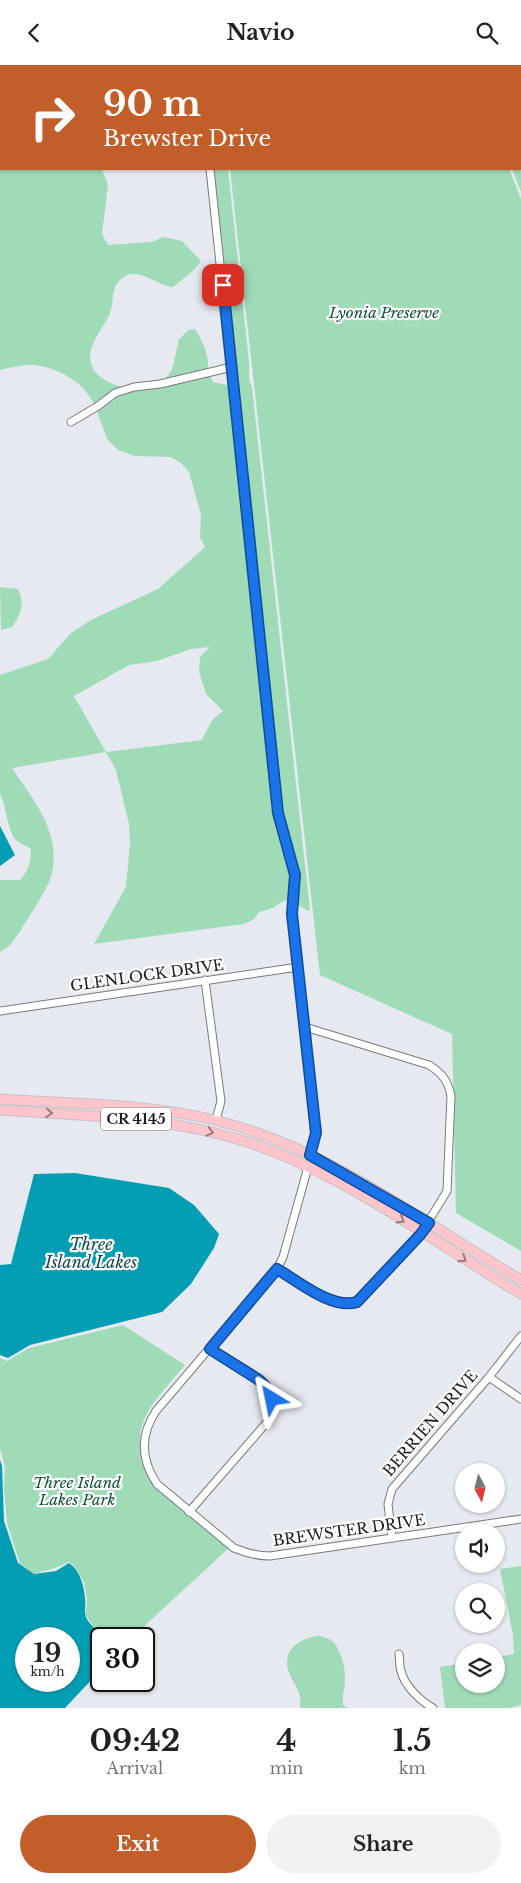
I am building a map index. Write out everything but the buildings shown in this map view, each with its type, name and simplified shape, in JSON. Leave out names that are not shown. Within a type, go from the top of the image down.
[{"type":"main road","name":"CR 4145","points":[[0,1099],[147,1109],[216,1120],[310,1155],[429,1223],[521,1280]]},
{"type":"main road","name":"CR 4145","points":[[0,1110],[153,1121],[197,1129],[250,1143],[308,1167],[337,1182],[521,1294]]},
{"type":"main road","points":[[291,1160],[298,1157],[302,1159],[310,1155]]},
{"type":"street","points":[[210,170],[278,813],[295,875],[292,914],[316,1133],[310,1155]]},
{"type":"street","points":[[71,422],[115,393],[134,387],[232,367]]},
{"type":"street","name":"GLENLOCK DRIVE","points":[[0,1011],[298,967]]},
{"type":"street","points":[[205,980],[221,1101],[216,1120]]},
{"type":"street","points":[[277,1269],[327,1299],[348,1305],[357,1302],[422,1232],[447,1191],[451,1096],[448,1081],[440,1072],[429,1065],[305,1027]]},
{"type":"street","name":"BREWSTER DRIVE","points":[[308,1167],[283,1257],[277,1269],[156,1411],[145,1434],[144,1447],[150,1473],[157,1484],[234,1548],[260,1556],[521,1519]]},
{"type":"street","name":"BERRIEN DRIVE","points":[[392,1538],[388,1504],[392,1489],[521,1336]]},
{"type":"street","points":[[189,1512],[268,1421],[271,1413],[272,1399],[266,1387],[259,1380],[210,1349]]},
{"type":"street","points":[[488,1377],[521,1399]]},
{"type":"street","points":[[399,1654],[401,1672],[415,1694],[432,1708]]},
{"type":"green space","points":[[0,170],[102,170],[108,185],[102,234],[108,245],[152,242],[163,237],[182,241],[201,261],[194,270],[173,287],[138,274],[127,275],[118,282],[114,290],[111,310],[96,337],[90,358],[97,374],[109,382],[123,387],[113,390],[94,404],[90,396],[77,383],[53,369],[31,365],[0,370]]},
{"type":"green space","points":[[214,170],[228,170],[249,362],[249,379],[252,388],[310,910],[308,911],[290,900],[283,901],[273,908],[259,912],[254,919],[244,924],[94,944],[126,887],[130,842],[129,824],[116,770],[106,752],[12,768],[43,817],[49,830],[54,858],[52,873],[42,896],[16,937],[0,952],[0,880],[20,880],[28,866],[31,849],[17,841],[11,832],[0,794],[0,675],[48,659],[71,633],[91,620],[158,589],[205,547],[200,537],[201,515],[189,472],[181,463],[171,457],[135,456],[118,450],[107,439],[97,411],[116,397],[135,391],[210,376],[213,382],[227,385],[232,392],[230,372],[236,370]],"holes":[[[210,647],[200,657],[199,672],[206,694],[223,711],[212,720],[202,740],[106,752],[74,696],[129,665],[157,661],[191,649]]]},
{"type":"green space","name":"Lyonia Preserve","points":[[230,170],[509,170],[521,199],[521,1251],[456,1213],[452,1034],[320,975]]},
{"type":"green space","points":[[512,170],[521,170],[521,192]]},
{"type":"green space","points":[[195,329],[205,348],[208,358],[208,369],[165,379],[172,370],[179,339],[189,330]]},
{"type":"green space","points":[[0,587],[18,589],[22,604],[18,618],[12,627],[1,630]]},
{"type":"green space","name":"Three Island Lakes Park","points":[[123,1325],[185,1365],[154,1402],[147,1414],[142,1426],[140,1440],[142,1455],[148,1473],[230,1547],[143,1627],[93,1626],[86,1615],[87,1599],[84,1582],[74,1566],[69,1562],[33,1574],[20,1564],[7,1523],[4,1487],[5,1467],[0,1448],[0,1358],[7,1361],[29,1348]]},
{"type":"green space","points":[[521,1566],[521,1705],[509,1708],[445,1708],[440,1667],[455,1664],[455,1693],[505,1693],[505,1656],[514,1654],[505,1583],[503,1583],[501,1573],[505,1573],[505,1568]]},
{"type":"green space","points":[[319,1636],[331,1640],[338,1648],[344,1665],[345,1676],[343,1705],[348,1708],[300,1708],[299,1695],[290,1675],[287,1659],[293,1647],[298,1643],[311,1637]]},
{"type":"water","points":[[0,826],[15,855],[0,866]]},
{"type":"water","name":"Three Island Lakes","points":[[75,1173],[169,1188],[194,1205],[219,1234],[214,1248],[191,1284],[162,1312],[30,1345],[8,1358],[0,1355],[0,1265],[11,1264],[34,1174]]},
{"type":"water","points":[[0,1460],[2,1466],[4,1521],[18,1563],[34,1574],[56,1571],[69,1563],[79,1574],[82,1583],[86,1617],[93,1627],[90,1627],[90,1681],[80,1692],[65,1708],[0,1708]]},
{"type":"route","points":[[223,285],[278,813],[295,875],[292,914],[316,1133],[310,1155],[429,1223],[357,1302],[348,1305],[327,1299],[277,1269],[210,1349],[259,1380],[266,1387],[272,1399]]}]
